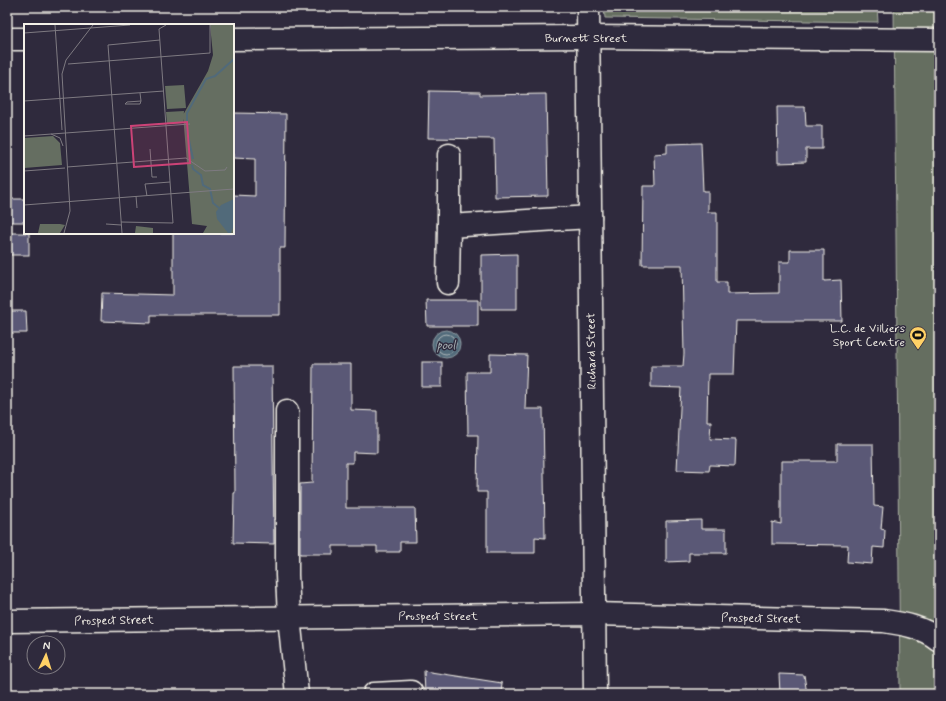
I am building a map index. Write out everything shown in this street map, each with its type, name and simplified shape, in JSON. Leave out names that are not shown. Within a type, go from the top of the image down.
[{"type":"street","name":"Richard Street","points":[[588,7],[595,694]]},
{"type":"street","name":"Burnett Street","points":[[234,39],[588,37],[939,40]]},
{"type":"street","points":[[7,40],[24,39]]},
{"type":"street","points":[[448,283],[449,155]]},
{"type":"street","points":[[449,226],[590,217]]},
{"type":"street","points":[[287,411],[289,617],[297,694]]},
{"type":"street","name":"Prospect Street","points":[[7,621],[594,614],[868,620],[906,624],[921,629],[939,640]]},
{"type":"street","points":[[374,694],[411,692]]},
{"type":"green space","points":[[604,7],[877,7],[878,22],[605,18]]},
{"type":"green space","name":"L.C. de Villiers Sport Centre","points":[[894,7],[939,7],[939,694],[900,694]]},
{"type":"water","name":"pool","points":[[446,330],[456,334],[460,344],[456,354],[446,358],[436,354],[432,344],[436,334]]},
{"type":"building","points":[[429,91],[480,92],[480,95],[546,94],[548,196],[495,197],[494,139],[428,138]]},
{"type":"building","points":[[777,107],[805,107],[806,126],[822,126],[822,149],[806,149],[806,162],[778,163]]},
{"type":"building","points":[[234,113],[286,114],[285,248],[280,248],[280,315],[151,315],[151,323],[101,321],[102,293],[173,295],[173,234],[234,234],[234,195],[255,196],[255,159],[234,158]]},
{"type":"building","points":[[701,143],[703,191],[708,191],[708,212],[717,212],[717,282],[727,282],[727,294],[779,293],[779,262],[790,262],[790,250],[824,250],[824,281],[841,280],[842,321],[736,321],[734,374],[708,374],[707,421],[711,421],[710,439],[736,440],[735,466],[710,465],[709,471],[677,470],[681,388],[651,387],[651,366],[683,366],[682,265],[642,265],[643,186],[655,186],[654,154],[667,153],[667,144]]},
{"type":"building","points":[[7,199],[24,199],[24,222],[7,222]]},
{"type":"building","points":[[10,233],[29,234],[29,255],[10,255]]},
{"type":"building","points":[[517,254],[517,309],[481,309],[481,255]]},
{"type":"building","points":[[426,300],[478,300],[478,326],[427,326]]},
{"type":"building","points":[[7,311],[26,311],[27,333],[7,333]]},
{"type":"building","points":[[490,354],[527,355],[525,409],[543,409],[545,538],[535,537],[535,553],[487,553],[487,492],[477,492],[478,435],[468,435],[467,372],[490,372]]},
{"type":"building","points":[[422,362],[442,362],[442,387],[422,387]]},
{"type":"building","points":[[313,364],[351,364],[351,410],[377,411],[377,453],[353,452],[353,463],[346,463],[346,508],[415,508],[416,542],[400,542],[400,552],[377,552],[377,546],[333,546],[333,554],[300,554],[300,484],[312,483]]},
{"type":"building","points":[[234,366],[272,366],[274,544],[233,543],[235,493]]},
{"type":"building","points":[[837,444],[873,444],[874,506],[883,507],[881,529],[885,530],[884,548],[873,547],[872,564],[847,562],[848,545],[772,544],[772,522],[781,524],[781,461],[837,461]]},
{"type":"building","points":[[701,520],[701,529],[726,529],[726,553],[689,553],[689,561],[666,562],[666,521]]},
{"type":"building","points":[[424,671],[502,683],[501,694],[425,694]]},
{"type":"building","points":[[779,674],[804,675],[807,694],[780,694]]},
{"type":"place","name":"L.C. de Villiers Sport Centre","points":[[918,350]]}]
